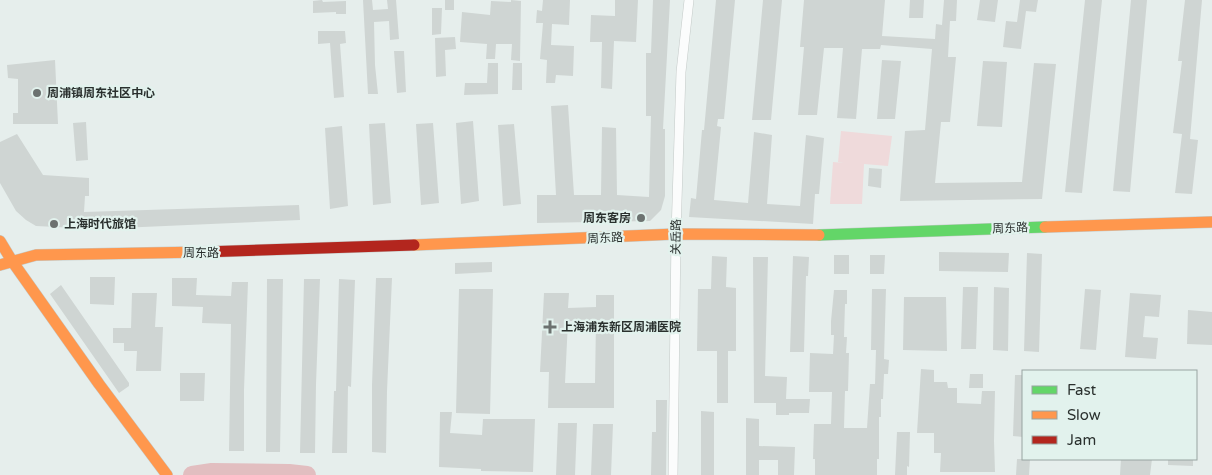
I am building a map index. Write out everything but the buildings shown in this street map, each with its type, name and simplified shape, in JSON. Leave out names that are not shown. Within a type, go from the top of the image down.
[{"type":"street","name":"关岳路","points":[[673,475],[676,234],[681,72],[690,0]]},
{"type":"street","name":"周东路","points":[[0,265],[36,255],[230,252],[676,234],[806,235],[1212,222]]},
{"type":"street","points":[[0,241],[12,261],[99,384],[167,475]]},
{"type":"shaded area","points":[[841,131],[892,136],[888,166],[864,164],[862,204],[830,204],[833,162],[844,163],[838,162]]},
{"type":"waterway","points":[[192,475],[212,472],[307,475]]},
{"type":"traffic: fast","points":[[819,235],[1045,227]]},
{"type":"traffic: slow","points":[[1045,227],[1212,222]]},
{"type":"traffic: slow","points":[[414,245],[676,234],[819,235]]},
{"type":"traffic: slow","points":[[0,241],[12,261],[99,384],[167,475]]},
{"type":"traffic: slow","points":[[0,265],[36,255],[202,252]]},
{"type":"traffic: jam","points":[[202,252],[414,245]]},
{"type":"place","name":"周浦镇周东社区中心","points":[[37,93]]},
{"type":"place","name":"周东客房","points":[[641,218]]},
{"type":"place","name":"上海时代旅馆","points":[[54,224]]},
{"type":"place","name":"上海浦东新区周浦医院","points":[[550,327]]}]
